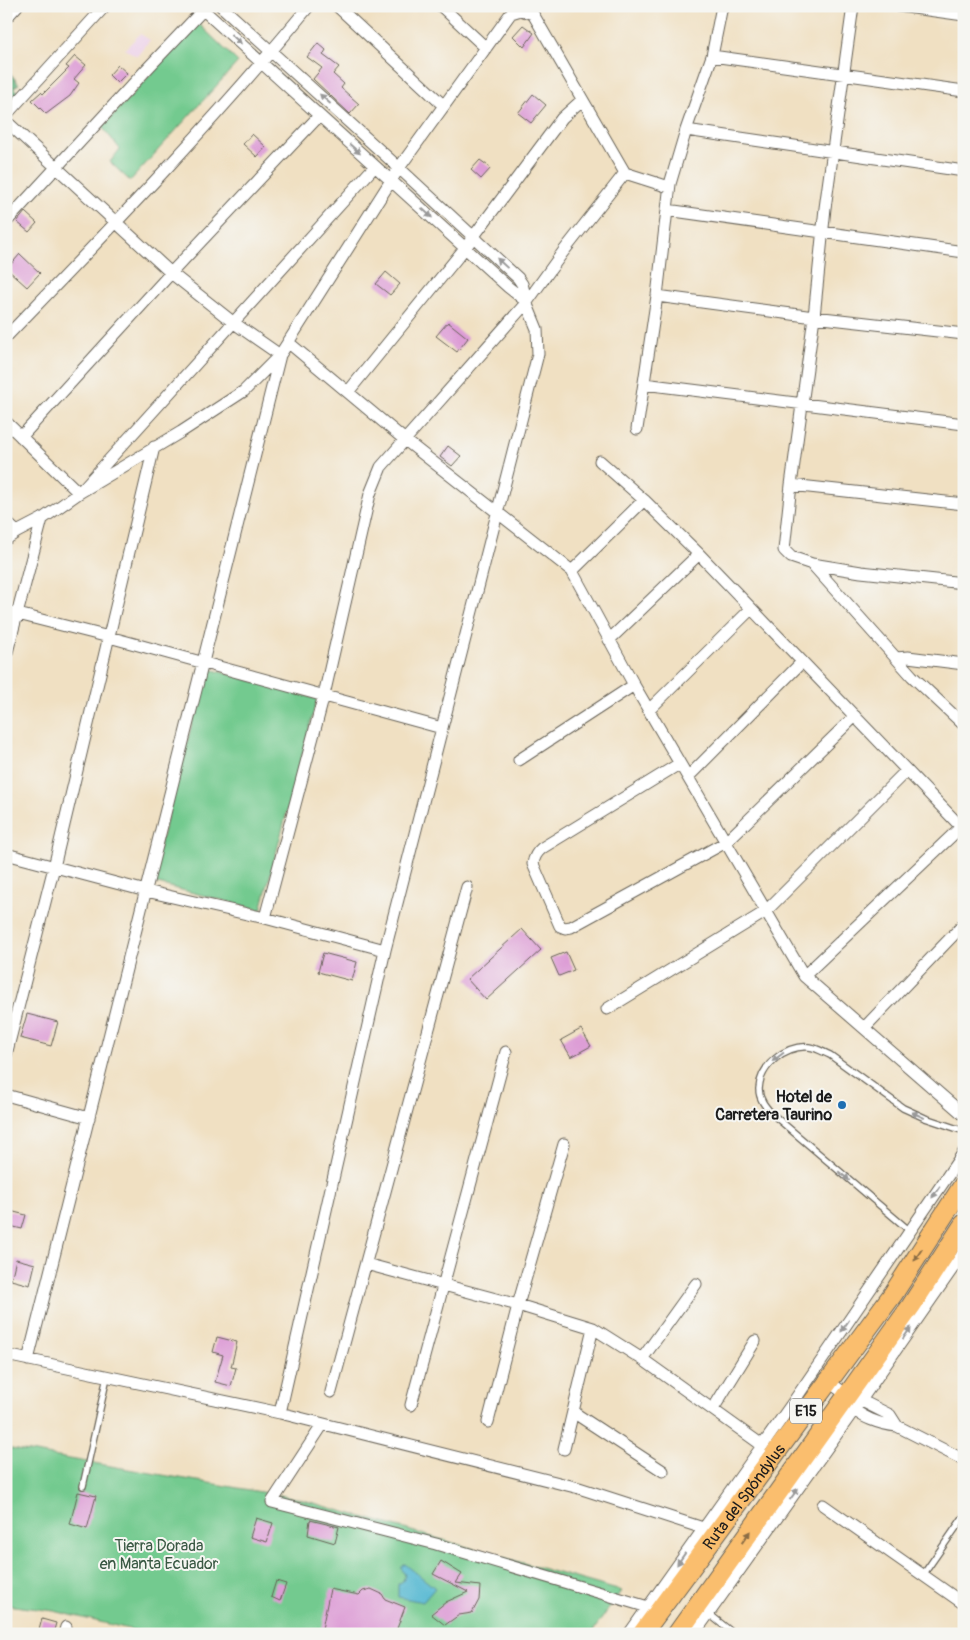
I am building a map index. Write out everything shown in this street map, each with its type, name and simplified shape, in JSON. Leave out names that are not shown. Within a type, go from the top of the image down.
[{"type":"highway","name":"Ruta del Spóndylus","points":[[642,1634],[821,1376],[893,1294],[964,1184]]},
{"type":"highway","name":"Ruta del Spóndylus","points":[[677,1634],[854,1402],[911,1306],[964,1224]]},
{"type":"street","points":[[6,18],[17,6]]},
{"type":"street","points":[[6,115],[105,6]]},
{"type":"street","points":[[221,6],[518,278],[522,284],[536,329],[538,354],[385,950],[280,1413]]},
{"type":"street","points":[[6,337],[116,222],[262,63],[309,6]]},
{"type":"street","points":[[337,6],[444,106]]},
{"type":"street","points":[[440,6],[486,48]]},
{"type":"street","points":[[637,429],[657,296],[669,188],[686,130],[712,56],[722,6]]},
{"type":"street","points":[[853,6],[832,153],[814,317],[784,550],[791,557],[812,564],[861,572],[964,583]]},
{"type":"street","points":[[899,6],[964,15]]},
{"type":"street","points":[[6,222],[201,8],[527,302]]},
{"type":"street","points":[[6,539],[42,519],[79,493],[181,432],[244,391],[280,355],[391,180],[486,48],[507,10],[521,10],[533,14],[625,173],[669,188]]},
{"type":"street","points":[[712,56],[964,91]]},
{"type":"street","points":[[348,392],[465,248],[562,118],[582,100]]},
{"type":"street","points":[[21,437],[171,273],[319,116]]},
{"type":"street","points":[[6,121],[171,273],[234,323],[280,355]]},
{"type":"street","points":[[686,130],[964,171]]},
{"type":"street","points":[[79,493],[375,166]]},
{"type":"street","points":[[266,918],[324,695],[370,494],[381,467],[527,302],[625,173]]},
{"type":"street","points":[[667,210],[964,252]]},
{"type":"street","points":[[657,296],[814,317],[964,334]]},
{"type":"street","points":[[289,343],[406,440],[572,571],[679,764],[804,976],[964,1115]]},
{"type":"street","points":[[28,1360],[280,355]]},
{"type":"street","points":[[644,384],[964,424]]},
{"type":"street","points":[[6,422],[79,493]]},
{"type":"street","points":[[6,1055],[54,867],[154,447]]},
{"type":"street","points":[[600,461],[644,500],[699,554],[962,828],[804,976]]},
{"type":"street","points":[[791,485],[964,504]]},
{"type":"street","points":[[572,571],[644,500]]},
{"type":"street","points":[[6,656],[12,612],[42,519]]},
{"type":"street","points":[[6,522],[17,532]]},
{"type":"street","points":[[609,640],[699,554]]},
{"type":"street","points":[[812,564],[912,676],[964,725]]},
{"type":"street","points":[[649,710],[751,609]]},
{"type":"street","points":[[12,612],[442,728]]},
{"type":"street","points":[[896,658],[908,657],[964,664]]},
{"type":"street","points":[[688,777],[802,662]]},
{"type":"street","points":[[519,760],[634,685]]},
{"type":"street","points":[[679,764],[537,852],[533,864],[560,926],[565,928],[571,927],[726,842],[855,716]]},
{"type":"street","points":[[608,1010],[765,912],[906,771]]},
{"type":"street","points":[[6,854],[146,891],[266,918],[385,950]]},
{"type":"street","points":[[331,1392],[467,887]]},
{"type":"street","points":[[864,1028],[964,924]]},
{"type":"street","points":[[410,1405],[506,1052]]},
{"type":"street","points":[[6,1095],[89,1118]]},
{"type":"street","points":[[488,1422],[518,1305],[564,1144]]},
{"type":"street","points":[[629,1634],[762,1445],[821,1376],[910,1231],[964,1152]]},
{"type":"street","points":[[694,1634],[854,1402],[964,1252]]},
{"type":"street","points":[[366,1264],[518,1305],[593,1328],[642,1359],[762,1445]]},
{"type":"street","points":[[642,1359],[696,1284]]},
{"type":"street","points":[[564,1449],[593,1328]]},
{"type":"street","points":[[713,1409],[754,1341]]},
{"type":"street","points":[[6,1355],[280,1413],[579,1488],[703,1528]]},
{"type":"street","points":[[821,1376],[854,1402],[890,1415],[896,1426],[964,1460]]},
{"type":"street","points":[[573,1412],[663,1471]]},
{"type":"street","points":[[323,1424],[272,1502],[436,1544],[648,1607]]},
{"type":"street","points":[[823,1505],[964,1604]]},
{"type":"lane","points":[[910,1231],[771,1113],[762,1103],[759,1088],[763,1074],[781,1054],[791,1049],[807,1047],[818,1049],[830,1055],[903,1108],[925,1118],[964,1131]]},
{"type":"lane","points":[[83,1486],[107,1376]]},
{"type":"lane","points":[[923,1576],[964,1516]]},
{"type":"lane","points":[[708,1613],[734,1634]]},
{"type":"shaded area","points":[[140,34],[150,40],[137,56],[125,49]]},
{"type":"green space","points":[[197,22],[238,62],[130,181],[110,162],[120,149],[102,127]]},
{"type":"green space","points":[[6,68],[19,84],[14,87],[21,95],[6,108]]},
{"type":"green space","points":[[210,669],[317,699],[261,910],[150,882],[193,720]]},
{"type":"green space","name":"Tierra Dorada en Manta Ecuador","points":[[6,1448],[296,1498],[621,1591],[591,1634],[150,1634],[54,1611],[6,1605]]},
{"type":"water","points":[[405,1564],[435,1588],[423,1602],[398,1597],[398,1584],[403,1581],[405,1575],[401,1568]]},
{"type":"building","points":[[523,25],[534,33],[524,47],[513,36]]},
{"type":"building","points":[[318,43],[326,50],[323,55],[339,67],[333,74],[344,84],[341,88],[359,104],[350,114],[313,79],[322,68],[307,57]]},
{"type":"building","points":[[75,56],[86,65],[74,79],[79,83],[70,96],[46,114],[32,100],[41,92],[43,94],[69,68],[66,66]]},
{"type":"building","points":[[118,65],[127,73],[117,83],[109,75]]},
{"type":"building","points":[[533,94],[546,105],[531,123],[518,113]]},
{"type":"building","points":[[252,134],[266,147],[257,157],[243,144]]},
{"type":"building","points":[[480,160],[491,168],[481,179],[471,170]]},
{"type":"building","points":[[25,212],[37,223],[29,232],[17,222]]},
{"type":"building","points":[[20,254],[40,273],[27,287],[7,269]]},
{"type":"building","points":[[386,272],[400,284],[390,295],[376,284]]},
{"type":"building","points":[[448,322],[468,338],[457,352],[436,336]]},
{"type":"building","points":[[448,446],[461,456],[452,466],[440,457]]},
{"type":"building","points":[[522,929],[541,950],[486,1000],[467,979]]},
{"type":"building","points":[[566,952],[574,970],[559,976],[551,958]]},
{"type":"building","points":[[323,953],[357,962],[352,981],[318,972]]},
{"type":"building","points":[[27,1014],[58,1022],[51,1046],[20,1038]]},
{"type":"building","points":[[581,1029],[591,1046],[571,1057],[561,1040]]},
{"type":"building","points":[[6,1210],[26,1215],[22,1229],[6,1225]]},
{"type":"building","points":[[16,1259],[35,1264],[30,1285],[11,1280]]},
{"type":"building","points":[[217,1337],[237,1342],[231,1367],[236,1368],[231,1386],[215,1382],[223,1355],[213,1352]]},
{"type":"building","points":[[78,1492],[96,1496],[87,1529],[70,1524]]},
{"type":"building","points":[[256,1518],[273,1523],[267,1542],[250,1537]]},
{"type":"building","points":[[310,1520],[339,1527],[335,1543],[308,1535]]},
{"type":"building","points":[[441,1561],[462,1574],[456,1583],[480,1586],[479,1600],[472,1613],[459,1615],[445,1625],[431,1614],[446,1602],[468,1592],[433,1574]]},
{"type":"building","points":[[276,1581],[286,1584],[280,1601],[271,1597]]},
{"type":"building","points":[[330,1589],[359,1595],[363,1591],[371,1589],[382,1594],[385,1599],[405,1607],[395,1634],[347,1634],[322,1629]]},
{"type":"building","points":[[42,1619],[56,1623],[53,1634],[39,1630]]},
{"type":"place","name":"Hotel de Carretera Taurino","points":[[842,1105]]}]
